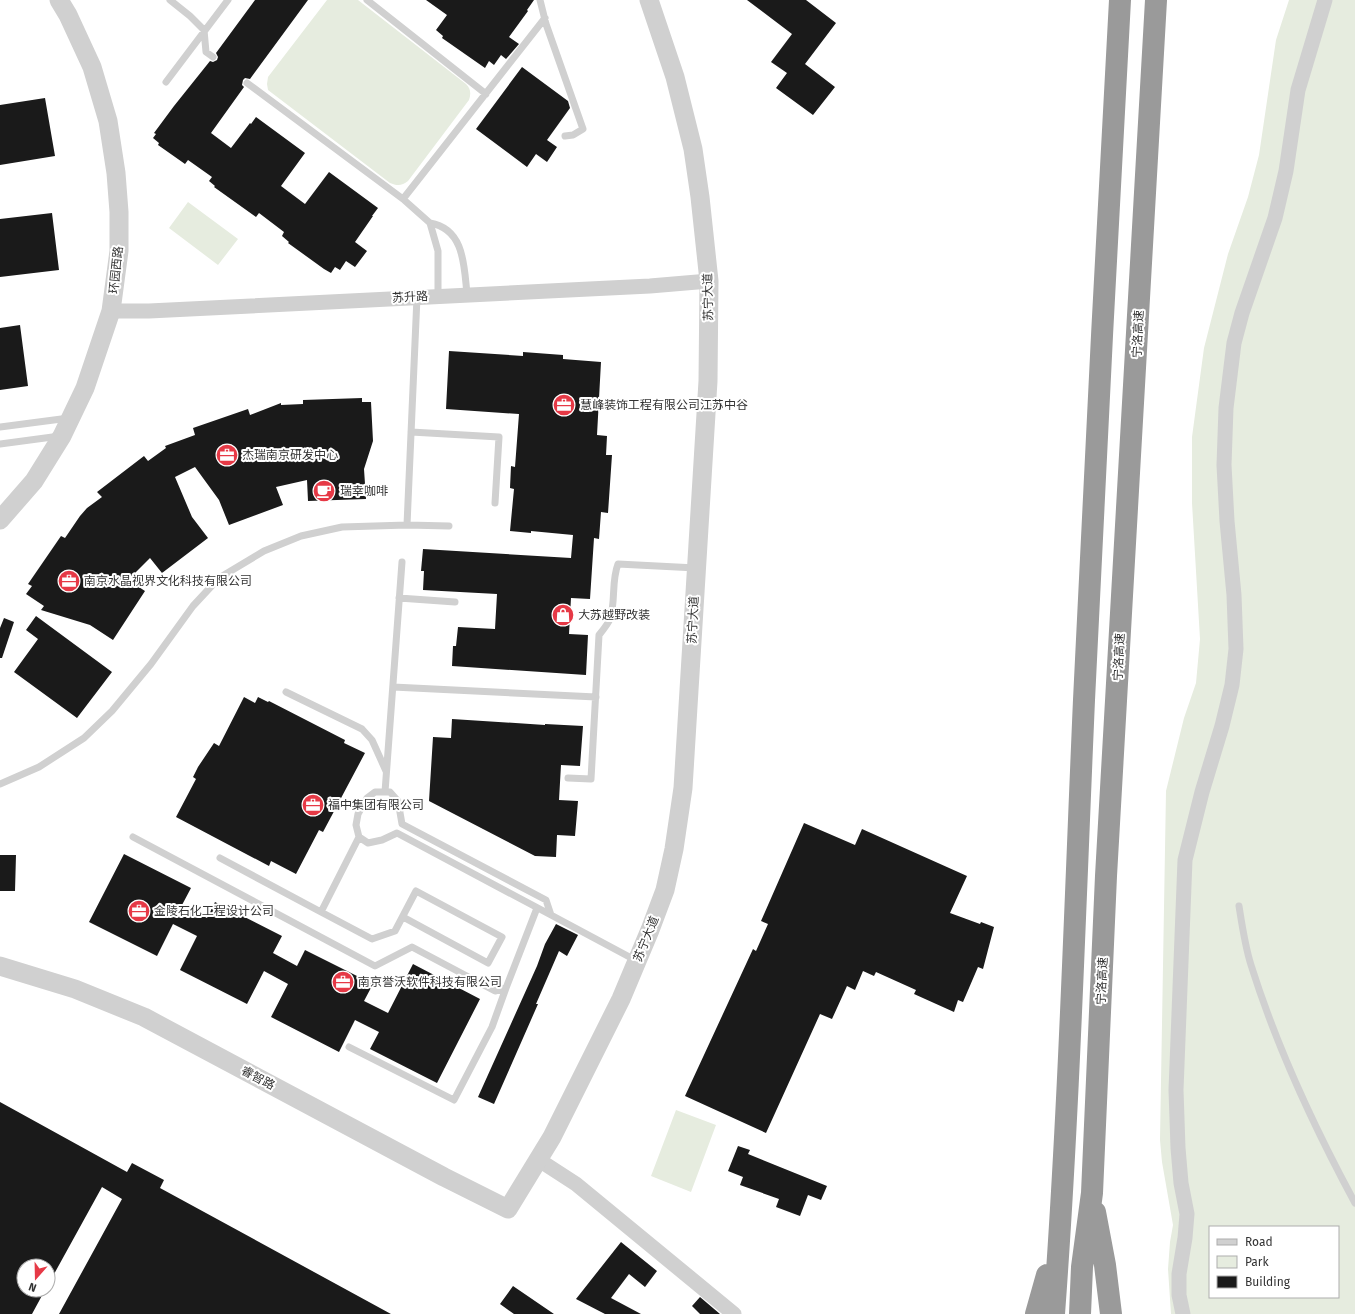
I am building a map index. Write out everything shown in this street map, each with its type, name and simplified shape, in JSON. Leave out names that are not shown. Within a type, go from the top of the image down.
[{"type":"highway","points":[[1054,1314],[1060,1236],[1101,343],[1120,0]]},
{"type":"highway","name":"宁洛高速","points":[[1080,1314],[1082,1267],[1092,1193],[1107,868],[1156,0]]},
{"type":"highway","points":[[1092,1193],[1105,1265],[1111,1314]]},
{"type":"highway","points":[[1036,1314],[1060,1236]]},
{"type":"street","name":"环园西路","points":[[0,520],[34,481],[62,436],[85,388],[111,311],[119,251],[119,212],[116,173],[108,121],[92,67],[68,14],[59,0]]},
{"type":"street","name":"苏宁大道","points":[[508,1209],[552,1138],[587,1069],[637,962],[665,890],[674,849],[683,788],[708,381],[709,281],[693,149],[675,77],[648,0]]},
{"type":"street","points":[[1183,1314],[1179,1295],[1179,1274],[1187,1214],[1181,1183],[1176,1090],[1185,860],[1202,792],[1226,712],[1232,685],[1236,649],[1234,595],[1227,521],[1224,465],[1226,408],[1234,343],[1242,313],[1275,218],[1286,171],[1298,90],[1325,0]]},
{"type":"street","name":"苏升路","points":[[111,311],[149,311],[650,286],[709,281]]},
{"type":"street","name":"睿智路","points":[[0,966],[75,989],[144,1018],[444,1177],[508,1209]]},
{"type":"street","points":[[539,1160],[576,1184],[734,1314]]},
{"type":"lane","points":[[170,0],[190,16],[204,30],[206,52],[213,57]]},
{"type":"lane","points":[[166,82],[228,0]]},
{"type":"lane","points":[[367,0],[486,94]]},
{"type":"lane","points":[[540,0],[583,129],[573,135],[565,136]]},
{"type":"lane","points":[[403,199],[545,18]]},
{"type":"lane","points":[[247,83],[403,199],[430,223],[438,251],[438,296]]},
{"type":"lane","points":[[430,223],[437,224],[451,234],[460,245],[464,262],[467,294]]},
{"type":"lane","points":[[407,526],[417,297]]},
{"type":"lane","points":[[0,427],[71,418]]},
{"type":"lane","points":[[411,432],[499,437],[494,503]]},
{"type":"lane","points":[[0,444],[62,436]]},
{"type":"lane","points":[[0,784],[39,767],[84,738],[112,711],[151,664],[193,606],[219,578],[264,551],[301,536],[342,527],[450,526]]},
{"type":"lane","points":[[385,792],[402,562]]},
{"type":"lane","points":[[568,778],[591,779],[599,635],[609,621],[612,611],[614,574],[618,564],[696,568]]},
{"type":"lane","points":[[399,598],[455,602]]},
{"type":"lane","points":[[393,687],[596,697]]},
{"type":"lane","points":[[286,692],[362,729],[372,740],[386,773]]},
{"type":"lane","points":[[321,912],[359,838],[356,825],[358,814],[367,798],[375,792],[390,792],[398,801],[402,824],[546,900],[551,915]]},
{"type":"lane","points":[[359,838],[368,843],[382,840],[397,833],[637,962]]},
{"type":"lane","points":[[133,837],[375,966],[412,947],[495,991],[506,988]]},
{"type":"lane","points":[[220,858],[372,939],[395,931],[416,891],[502,937],[488,963],[403,917]]},
{"type":"lane","points":[[1239,906],[1250,964],[1286,1062],[1355,1203]]},
{"type":"lane","points":[[349,1047],[454,1100],[492,1027],[537,908]]},
{"type":"green space","points":[[327,0],[358,0],[466,84],[470,90],[469,100],[408,181],[402,185],[390,183],[268,90],[268,77]]},
{"type":"green space","points":[[1289,0],[1355,0],[1355,1314],[1171,1314],[1168,1269],[1173,1225],[1162,1162],[1160,1140],[1166,791],[1184,718],[1196,683],[1200,639],[1192,503],[1192,437],[1204,348],[1228,254],[1248,197],[1259,155],[1276,40]]},
{"type":"green space","points":[[188,202],[238,239],[218,265],[169,228]]},
{"type":"green space","points":[[676,1110],[716,1125],[691,1192],[651,1176]]},
{"type":"building","points":[[255,0],[308,0],[250,79],[245,78],[243,80],[242,85],[244,87],[211,133],[231,148],[256,117],[305,153],[281,186],[305,204],[329,172],[378,208],[355,242],[367,251],[355,267],[346,261],[340,270],[335,267],[331,273],[324,269],[288,243],[289,242],[282,236],[284,232],[259,213],[256,217],[214,187],[215,186],[209,181],[212,177],[188,160],[185,164],[158,145],[159,143],[153,138],[156,134],[154,133],[210,61],[213,62],[217,60],[218,57],[216,53]]},
{"type":"building","points":[[426,0],[534,0],[509,37],[519,44],[506,59],[501,55],[494,65],[489,61],[485,68],[442,38],[443,36],[436,30],[447,15]]},
{"type":"building","points":[[747,0],[806,0],[836,23],[805,64],[835,87],[813,115],[776,88],[787,73],[771,62],[792,34]]},
{"type":"building","points":[[522,67],[568,101],[570,108],[547,140],[557,147],[547,162],[536,154],[527,167],[476,129]]},
{"type":"building","points":[[45,98],[55,156],[0,165],[0,105]]},
{"type":"building","points":[[52,213],[59,270],[0,277],[0,219]]},
{"type":"building","points":[[20,325],[28,386],[0,390],[0,328]]},
{"type":"building","points":[[449,351],[523,356],[523,352],[563,355],[563,359],[601,362],[597,435],[607,436],[606,455],[612,455],[608,513],[601,512],[599,539],[594,538],[590,599],[571,598],[569,634],[588,635],[586,675],[452,666],[453,646],[456,646],[458,627],[495,629],[497,594],[423,590],[424,571],[421,571],[423,549],[571,558],[573,535],[531,531],[531,533],[510,531],[514,489],[510,488],[511,466],[515,467],[519,414],[446,409]]},
{"type":"building","points":[[362,398],[362,402],[371,402],[373,441],[364,469],[366,499],[308,501],[307,480],[276,487],[283,505],[229,525],[219,500],[195,467],[175,477],[192,517],[208,538],[162,573],[150,558],[128,580],[145,591],[113,640],[90,625],[41,610],[44,606],[26,594],[32,586],[28,584],[61,536],[65,538],[87,508],[102,497],[97,492],[144,456],[148,461],[166,448],[165,446],[195,435],[193,428],[248,409],[250,415],[281,403],[281,405],[303,404],[303,400]]},
{"type":"building","points":[[36,616],[112,672],[77,718],[14,672],[38,639],[26,630]]},
{"type":"building","points":[[4,618],[14,622],[2,658],[0,658],[0,628]]},
{"type":"building","points":[[244,697],[255,703],[258,697],[268,702],[269,701],[345,740],[344,743],[365,753],[323,832],[319,830],[296,874],[271,861],[269,866],[176,817],[196,779],[193,777],[198,767],[214,743],[219,746]]},
{"type":"building","points":[[452,719],[583,726],[580,766],[561,765],[559,800],[578,801],[575,836],[557,835],[556,857],[535,856],[429,801],[433,737],[451,738]]},
{"type":"building","points":[[804,823],[855,845],[862,829],[967,876],[950,913],[980,924],[981,922],[994,927],[983,969],[978,967],[963,1002],[958,1000],[954,1012],[914,994],[916,990],[876,972],[874,976],[863,971],[855,990],[847,986],[832,1019],[820,1014],[766,1133],[685,1096],[753,949],[756,951],[768,924],[761,921]]},
{"type":"building","points":[[124,854],[191,888],[182,905],[207,918],[215,902],[282,936],[273,953],[297,966],[305,950],[373,984],[364,1001],[388,1013],[413,964],[480,999],[437,1083],[370,1049],[379,1032],[355,1020],[339,1052],[271,1017],[288,984],[264,971],[247,1004],[180,970],[197,936],[173,924],[157,956],[89,922]]},
{"type":"building","points":[[0,855],[16,855],[15,891],[0,891]]},
{"type":"building","points":[[556,924],[578,935],[567,956],[559,951],[536,1004],[538,1004],[494,1104],[478,1097],[537,966],[545,944]]},
{"type":"building","points":[[0,1102],[127,1172],[132,1163],[164,1180],[160,1188],[391,1314],[59,1314],[122,1199],[102,1187],[56,1270],[56,1258],[16,1258],[16,1298],[41,1298],[32,1314],[0,1314]]},
{"type":"building","points":[[738,1146],[750,1150],[748,1154],[827,1186],[821,1200],[808,1195],[800,1216],[776,1207],[779,1199],[740,1185],[743,1177],[728,1171]]},
{"type":"building","points":[[621,1242],[657,1271],[645,1287],[629,1274],[611,1298],[641,1314],[605,1314],[576,1299]]},
{"type":"building","points":[[513,1286],[554,1314],[514,1314],[500,1304]]},
{"type":"building","points":[[700,1297],[720,1314],[700,1314],[692,1306]]},
{"type":"place","name":"慧峰装饰工程有限公司江苏中谷","points":[[564,405]]},
{"type":"place","name":"杰瑞南京研发中心","points":[[227,455]]},
{"type":"place","name":"瑞幸咖啡","points":[[324,491]]},
{"type":"place","name":"南京水晶视界文化科技有限公司","points":[[69,581]]},
{"type":"place","name":"大苏越野改装","points":[[563,615]]},
{"type":"place","name":"福中集团有限公司","points":[[313,805]]},
{"type":"place","name":"金陵石化工程设计公司","points":[[139,911]]},
{"type":"place","name":"南京誉沃软件科技有限公司","points":[[343,982]]}]
